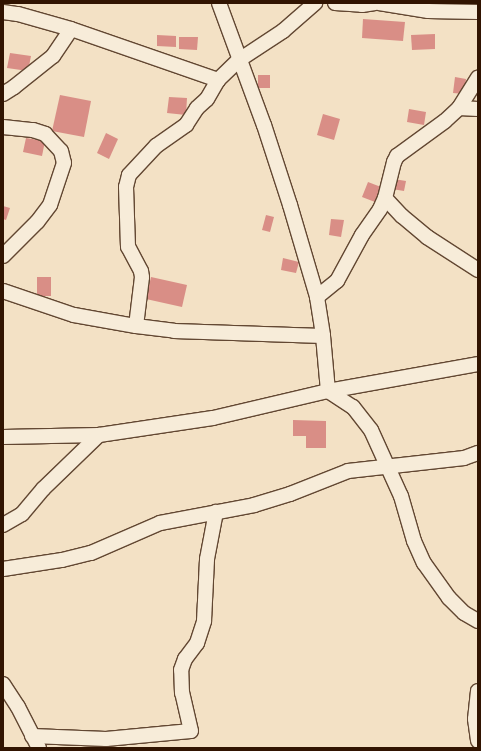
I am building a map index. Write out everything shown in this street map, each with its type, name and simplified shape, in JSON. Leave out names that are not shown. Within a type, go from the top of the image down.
[{"type":"street","points":[[219,3],[264,125],[318,297],[328,391]]},
{"type":"street","points":[[136,326],[142,277],[141,271],[128,247],[127,180],[129,175],[156,146],[186,125],[197,108],[207,99],[218,80],[239,60],[283,31],[315,3]]},
{"type":"street","points":[[335,3],[362,5],[375,3]]},
{"type":"street","points":[[379,3],[407,9],[428,11],[478,12]]},
{"type":"street","points":[[3,12],[18,14],[71,29],[218,80]]},
{"type":"street","points":[[3,94],[53,56],[71,29]]},
{"type":"street","points":[[318,297],[337,281],[360,239],[375,216],[385,198],[392,168],[397,156],[445,121],[459,108],[478,77]]},
{"type":"street","points":[[459,108],[478,109]]},
{"type":"street","points":[[3,127],[33,130],[45,134],[61,151],[64,163],[50,205],[37,222],[3,256]]},
{"type":"street","points":[[385,198],[427,237],[478,270]]},
{"type":"street","points":[[3,291],[78,316],[136,326],[174,331],[323,336]]},
{"type":"street","points":[[3,437],[99,435],[212,418],[328,391],[478,364]]},
{"type":"street","points":[[328,391],[353,407],[364,419],[371,430],[401,496],[412,533],[424,563],[449,598],[464,613],[478,621]]},
{"type":"street","points":[[3,526],[22,514],[43,489],[99,435]]},
{"type":"street","points":[[3,569],[62,560],[91,553],[160,523],[271,500],[338,474],[464,458],[478,453]]},
{"type":"street","points":[[3,684],[18,707],[35,742],[106,739],[192,731],[182,693],[181,670],[185,659],[197,643],[204,621],[207,559],[216,512]]},
{"type":"street","points":[[478,691],[475,719],[478,741]]},
{"type":"building","points":[[363,19],[405,22],[403,41],[362,38]]},
{"type":"building","points":[[435,34],[435,49],[412,50],[411,35]]},
{"type":"building","points":[[157,35],[176,36],[176,47],[157,46]]},
{"type":"building","points":[[179,37],[198,37],[197,50],[179,49]]},
{"type":"building","points":[[10,53],[31,56],[28,71],[7,68]]},
{"type":"building","points":[[258,75],[270,75],[270,88],[258,88]]},
{"type":"building","points":[[455,77],[466,79],[464,94],[453,93]]},
{"type":"building","points":[[60,95],[91,101],[84,137],[52,131]]},
{"type":"building","points":[[169,97],[187,98],[186,115],[167,113]]},
{"type":"building","points":[[409,109],[426,112],[424,125],[407,122]]},
{"type":"building","points":[[323,114],[340,119],[334,140],[317,135]]},
{"type":"building","points":[[106,133],[118,139],[109,159],[97,153]]},
{"type":"building","points":[[26,138],[45,141],[42,156],[23,152]]},
{"type":"building","points":[[394,179],[406,181],[404,191],[392,189]]},
{"type":"building","points":[[368,182],[381,187],[375,202],[362,197]]},
{"type":"building","points":[[3,206],[10,208],[6,220],[3,219]]},
{"type":"building","points":[[266,215],[274,217],[270,232],[262,230]]},
{"type":"building","points":[[331,219],[344,220],[341,237],[329,235]]},
{"type":"building","points":[[283,258],[299,262],[296,273],[281,270]]},
{"type":"building","points":[[37,277],[51,277],[51,296],[37,296]]},
{"type":"building","points":[[151,277],[187,285],[182,307],[146,299]]},
{"type":"building","points":[[293,420],[326,421],[326,448],[306,448],[306,436],[293,436]]}]
